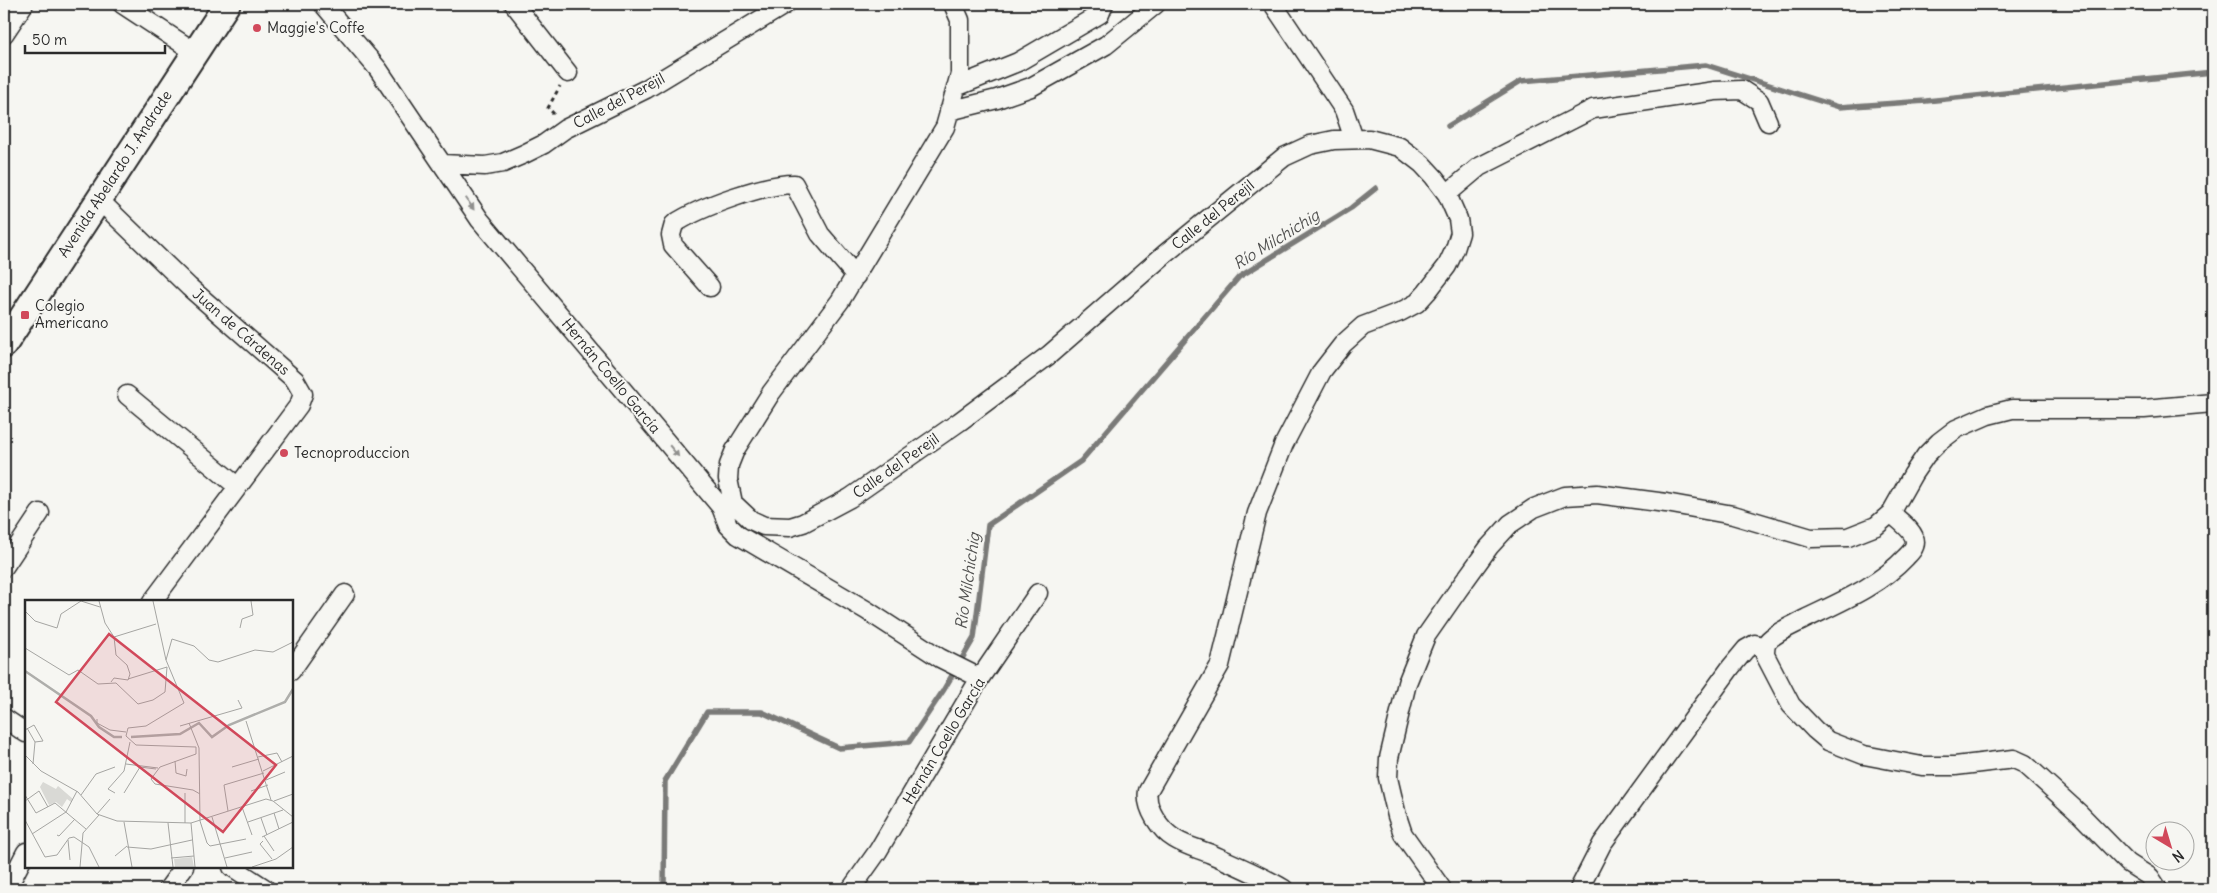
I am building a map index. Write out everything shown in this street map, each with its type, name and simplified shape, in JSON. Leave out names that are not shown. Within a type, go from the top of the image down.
[{"type":"street","points":[[4,34],[24,4]]},
{"type":"street","points":[[122,4],[195,52]]},
{"type":"street","name":"Avenida Abelardo J. Andrade","points":[[8,331],[227,4]]},
{"type":"street","name":"Hernán Coello García","points":[[323,4],[378,69],[480,220],[727,505],[728,525],[738,535],[866,610],[940,658],[974,674]]},
{"type":"street","points":[[514,4],[568,73]]},
{"type":"street","name":"Calle del Perejil","points":[[442,164],[485,166],[524,154],[544,144],[565,129],[646,89],[786,4]]},
{"type":"street","points":[[727,505],[729,464],[735,450],[771,393],[840,302],[945,127],[960,74],[960,20],[953,4]]},
{"type":"street","points":[[956,87],[1018,62],[1100,14],[1104,4]]},
{"type":"street","points":[[949,111],[997,99],[1031,87],[1106,45],[1156,4]]},
{"type":"street","points":[[1274,4],[1344,110],[1354,140]]},
{"type":"street","points":[[1447,194],[1479,166],[1593,108],[1716,91],[1742,90],[1759,101],[1768,122]]},
{"type":"street","name":"Calle del Perejil","points":[[727,505],[751,520],[764,526],[775,528],[790,527],[803,523],[850,498],[959,422],[1049,355],[1165,254],[1284,157],[1310,145],[1334,140],[1369,139],[1400,147],[1422,164],[1447,194],[1458,219],[1460,233],[1447,266],[1417,303],[1400,312],[1363,326],[1343,344],[1322,371],[1284,444],[1257,513],[1220,664],[1148,790],[1148,803],[1157,821],[1175,839],[1260,875],[1284,889]]},
{"type":"street","points":[[710,287],[673,245],[671,236],[674,224],[692,212],[777,184],[794,184],[820,234],[856,276]]},
{"type":"street","name":"Juan de Cárdenas","points":[[98,199],[189,287],[295,380],[303,394],[299,405],[153,600]]},
{"type":"street","points":[[128,395],[238,487]]},
{"type":"street","points":[[1442,889],[1404,834],[1397,816],[1388,778],[1390,758],[1407,683],[1426,636],[1489,547],[1510,524],[1534,508],[1565,496],[1597,494],[1666,503],[1733,516],[1811,538],[1848,537],[1876,526],[1891,513],[1913,474],[1926,455],[1939,442],[1956,429],[1988,415],[2012,409],[2144,409],[2213,403]]},
{"type":"street","points":[[4,567],[40,513]]},
{"type":"street","points":[[1891,513],[1905,526],[1916,544],[1895,569],[1860,592],[1788,628],[1768,641],[1765,647],[1765,655],[1791,704],[1828,741],[1864,756],[1922,766],[1955,766],[2014,759],[2025,764],[2080,814],[2128,863],[2150,877],[2158,889]]},
{"type":"street","name":"Hernán Coello García","points":[[851,889],[878,851],[974,674],[1038,593]]},
{"type":"street","points":[[292,670],[345,594]]},
{"type":"street","points":[[1579,889],[1602,844],[1731,667],[1746,649],[1755,644],[1765,647]]},
{"type":"street","points":[[4,718],[25,732]]},
{"type":"street","points":[[7,889],[25,854]]},
{"type":"street","points":[[168,889],[183,868]]},
{"type":"street","points":[[234,868],[266,889]]},
{"type":"waterway","points":[[1448,126],[1521,81],[1706,65],[1839,107],[1926,101],[2213,72]]},
{"type":"waterway","name":"Río Milchichig","points":[[664,889],[665,781],[707,712],[762,712],[839,748],[909,742],[943,691],[974,638],[988,525],[1081,461],[1239,277],[1351,208],[1376,188]]},
{"type":"place","name":"Maggie's Coffe","points":[[257,28]]},
{"type":"place","name":"Colegio Americano","points":[[25,315]]},
{"type":"place","name":"Tecnoproduccion","points":[[284,453]]}]
